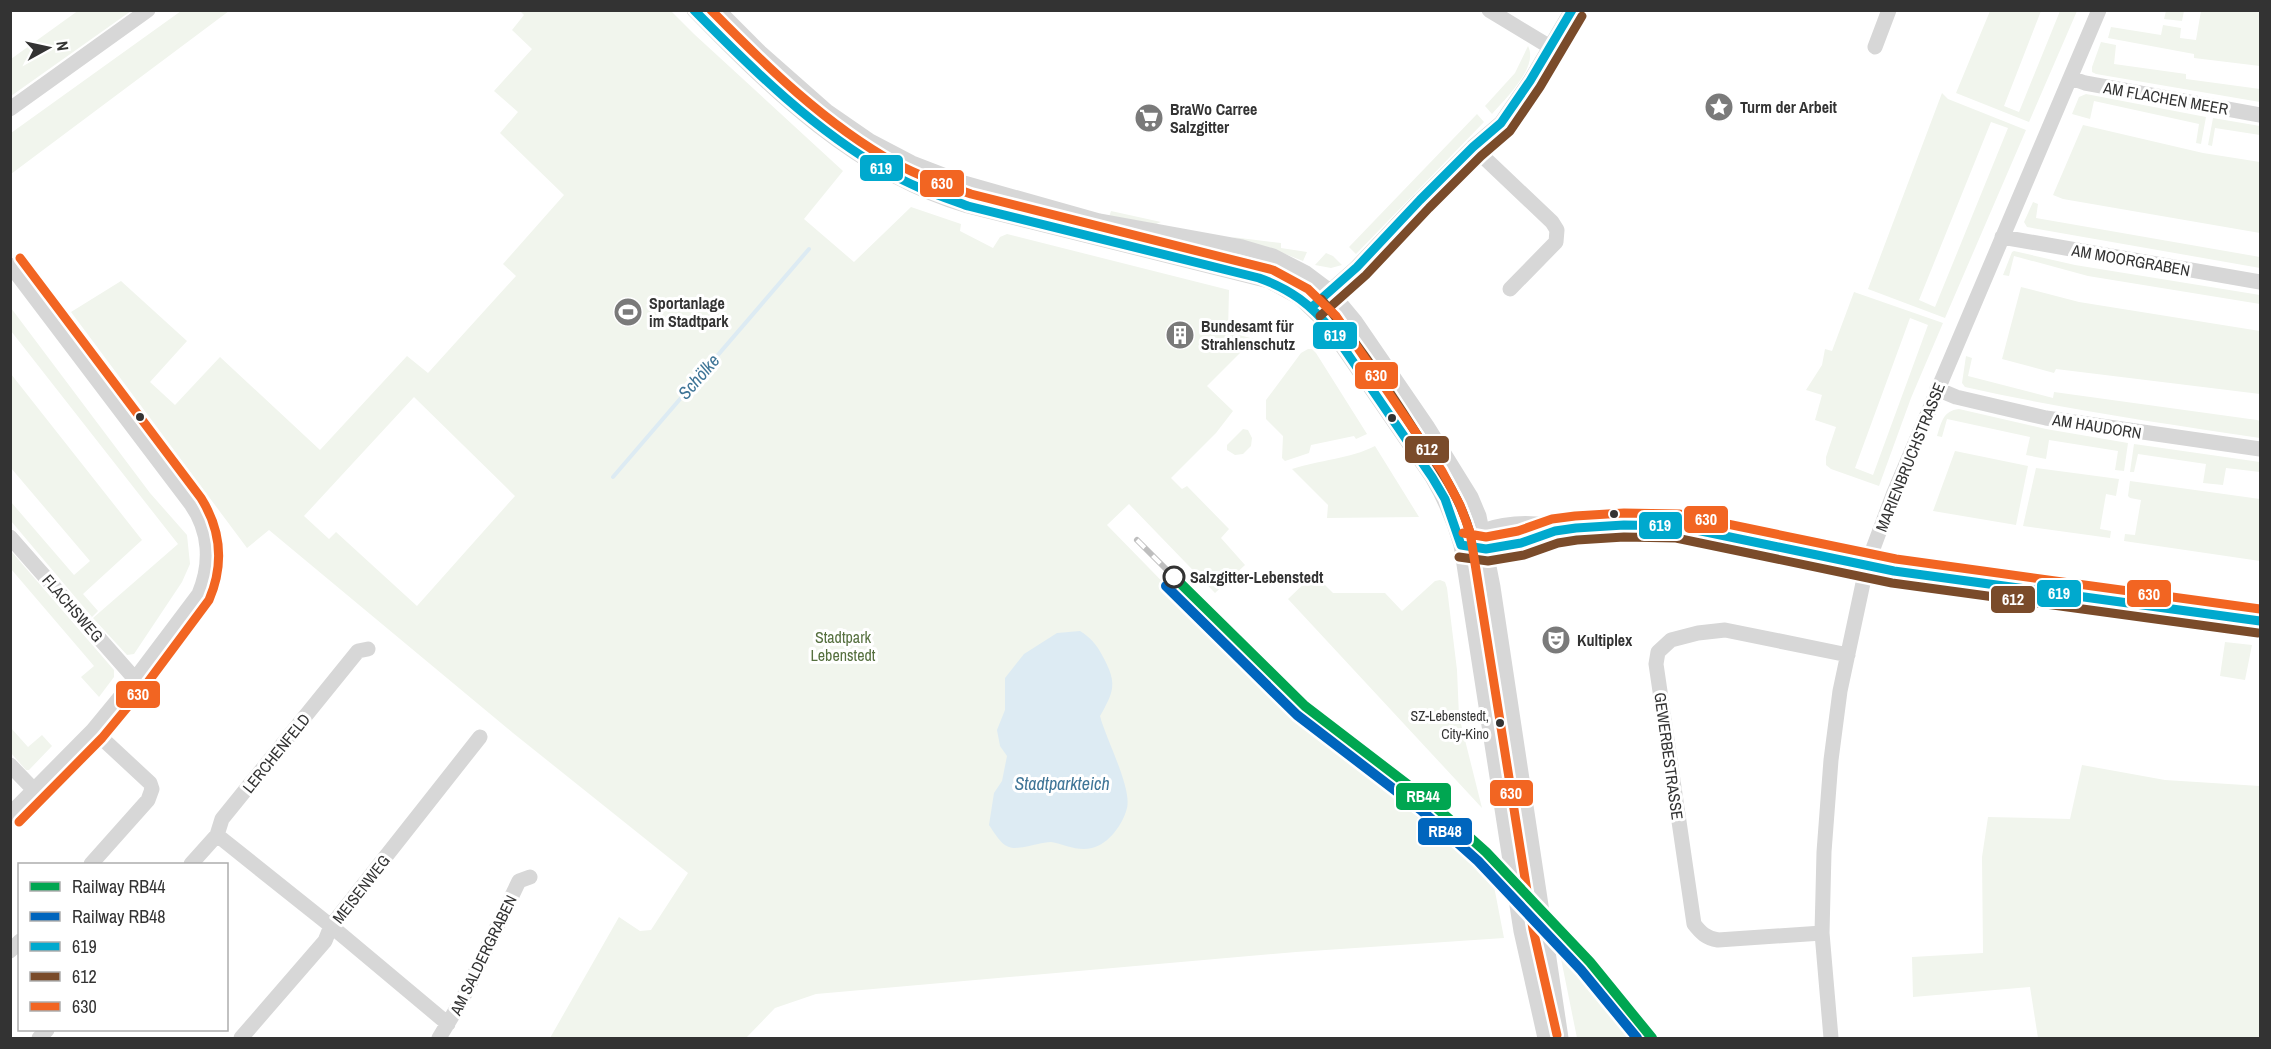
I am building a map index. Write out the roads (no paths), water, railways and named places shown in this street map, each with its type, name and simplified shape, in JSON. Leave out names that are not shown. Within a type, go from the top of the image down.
[{"type":"street","points":[[10,109],[148,10]]},
{"type":"street","points":[[694,10],[783,96],[857,156],[922,190],[968,206],[1258,278],[1286,289],[1312,307],[1332,331],[1432,477],[1445,499],[1461,545],[1517,908],[1545,1038]]},
{"type":"street","points":[[718,10],[760,52],[828,112],[862,136],[906,160],[964,183],[1099,221],[1253,250],[1301,270],[1330,291],[1355,321],[1427,426],[1471,497],[1482,530],[1561,1038]]},
{"type":"street","points":[[1488,10],[1550,47]]},
{"type":"street","points":[[1312,307],[1357,267],[1473,147],[1496,118],[1510,108],[1530,81],[1572,10]]},
{"type":"street","points":[[1875,47],[1889,10]]},
{"type":"street","name":"MARIENBRUCHSTRASSE","points":[[1831,1038],[1822,933],[1826,812],[1840,691],[1869,566],[1893,495],[2099,10]]},
{"type":"street","name":"AM FLACHEN MEER","points":[[2071,78],[2085,83],[2260,115]]},
{"type":"street","points":[[1473,147],[1552,222],[1557,230],[1556,242],[1510,289]]},
{"type":"street","name":"AM MOORGRABEN","points":[[2002,237],[2260,282]]},
{"type":"street","points":[[10,265],[200,517],[208,549],[205,579],[199,594],[93,730],[10,814]]},
{"type":"street","name":"AM HAUDORN","points":[[1937,389],[1956,397],[2046,418],[2260,449]]},
{"type":"street","points":[[1461,545],[1482,530],[1497,527],[1536,524],[1555,531]]},
{"type":"street","points":[[1461,545],[1486,549],[1521,543],[1555,531],[1624,525],[1677,526],[1835,560],[2010,589],[2260,621]]},
{"type":"street","name":"FLACHSWEG","points":[[10,537],[135,679]]},
{"type":"street","name":"GEWERBESTRASSE","points":[[1822,933],[1718,940],[1709,939],[1694,924],[1656,664],[1658,652],[1671,640],[1698,633],[1725,630],[1848,655]]},
{"type":"street","name":"LERCHENFELD","points":[[192,863],[217,834],[222,819],[358,651],[368,649]]},
{"type":"street","points":[[92,863],[148,800],[152,789],[150,783],[93,730]]},
{"type":"street","name":"MEISENWEG","points":[[241,1038],[325,941],[331,926],[480,737]]},
{"type":"street","points":[[10,765],[34,790]]},
{"type":"street","points":[[217,834],[448,1024]]},
{"type":"street","name":"AM SALDERGRABEN","points":[[439,1038],[463,998],[519,881],[530,877]]},
{"type":"water","name":"Stadtparkteich","points":[[1080,631],[1098,648],[1112,679],[1109,699],[1100,716],[1126,788],[1127,808],[1119,827],[1104,842],[1092,848],[1076,848],[1051,842],[1020,848],[1009,847],[1000,840],[989,825],[994,793],[1002,781],[1007,756],[1000,746],[997,730],[1005,710],[1005,678],[1024,654],[1057,633]]},
{"type":"waterway","name":"Schölke","points":[[613,477],[809,249]]},
{"type":"railway","points":[[1137,540],[1174,577]]},
{"type":"rail line","name":"RB44","points":[[1174,577],[1305,706],[1429,801],[1486,852],[1590,962],[1652,1038]]},
{"type":"rail line","name":"RB48","points":[[1166,586],[1297,715],[1421,810],[1478,861],[1581,970],[1637,1038]]},
{"type":"place","name":"Turm der Arbeit","points":[[1719,107]]},
{"type":"place","name":"BraWo Carree Salzgitter","points":[[1149,118]]},
{"type":"place","name":"Sportanlage im Stadtpark","points":[[628,312]]},
{"type":"place","name":"Bundesamt für Strahlenschutz","points":[[1180,335]]},
{"type":"place","name":"Salzgitter-Lebenstedt","points":[[1174,577]]},
{"type":"place","name":"Kultiplex","points":[[1556,640]]},
{"type":"place","name":"SZ-Lebenstedt, City-Kino","points":[[1500,723]]},
{"type":"park label","name":"Stadtpark Lebenstedt","points":[[843,646]]}]
